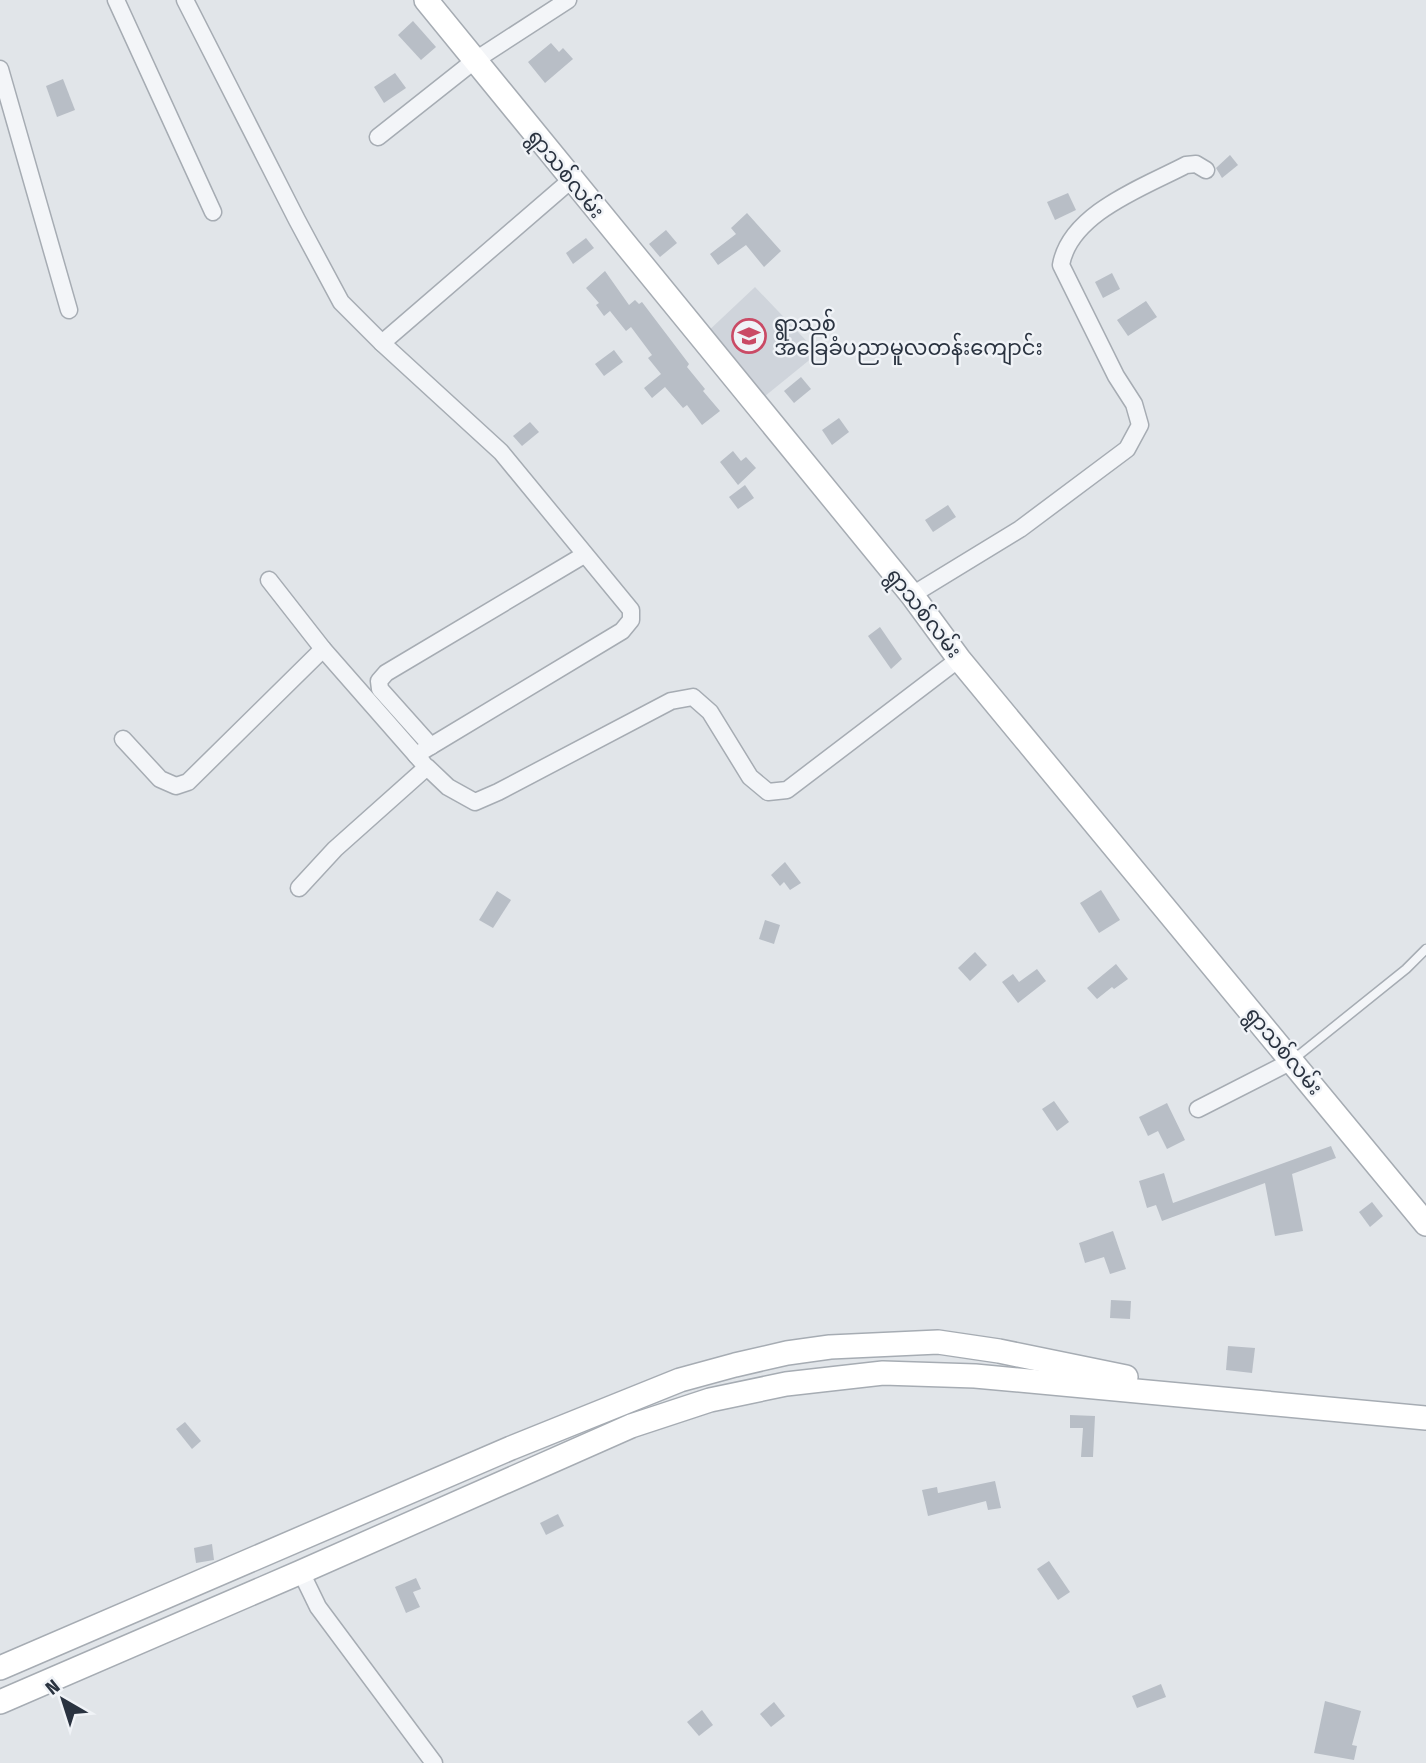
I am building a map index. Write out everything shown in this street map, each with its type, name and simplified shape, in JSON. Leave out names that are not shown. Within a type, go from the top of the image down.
[{"type":"main road","name":"ရွာသစ်လမ်း","points":[[426,0],[570,180],[912,595],[959,659],[1426,1224]]},
{"type":"main road","points":[[0,1668],[524,1442],[680,1381],[774,1356],[830,1347],[939,1342],[1046,1360],[1203,1398]]},
{"type":"main road","points":[[0,1702],[631,1426],[710,1400],[786,1384],[883,1373],[962,1376],[1426,1418]]},
{"type":"street","points":[[116,0],[213,212]]},
{"type":"street","points":[[185,0],[341,302],[501,452],[631,610],[631,620],[622,631],[431,746],[421,761],[299,888]]},
{"type":"street","points":[[378,137],[474,61],[568,0]]},
{"type":"street","points":[[0,69],[69,310]]},
{"type":"street","points":[[912,595],[1020,529],[1127,449],[1140,425],[1133,404],[1116,376],[1061,265],[1063,251],[1085,223],[1105,207],[1186,165],[1196,164],[1206,170]]},
{"type":"street","points":[[382,343],[570,180]]},
{"type":"street","points":[[431,746],[380,689],[379,681],[386,673],[584,555]]},
{"type":"street","points":[[269,580],[323,649],[421,761],[448,787],[475,802],[671,701],[693,697],[710,712],[750,778],[768,792],[787,790],[959,659]]},
{"type":"street","points":[[123,739],[160,779],[176,786],[188,782],[323,649]]},
{"type":"street","points":[[1198,1109],[1292,1061]]},
{"type":"street","points":[[301,1572],[318,1607],[434,1763]]},
{"type":"lane","points":[[1292,1061],[1406,969],[1426,949]]},
{"type":"shaded area","points":[[755,287],[818,353],[760,400],[704,335]]},
{"type":"building","points":[[413,21],[436,47],[421,60],[398,35]]},
{"type":"building","points":[[551,43],[559,52],[563,48],[573,59],[545,83],[528,62]]},
{"type":"building","points":[[395,73],[406,88],[384,103],[374,87]]},
{"type":"building","points":[[63,79],[75,110],[57,117],[46,86]]},
{"type":"building","points":[[1230,155],[1238,165],[1222,178],[1216,168]]},
{"type":"building","points":[[1068,193],[1076,210],[1055,220],[1047,202]]},
{"type":"building","points":[[747,213],[781,251],[764,267],[746,245],[718,265],[710,254],[736,234],[731,228]]},
{"type":"building","points":[[666,230],[677,243],[660,257],[649,244]]},
{"type":"building","points":[[586,238],[594,248],[573,264],[566,253]]},
{"type":"building","points":[[605,271],[629,305],[635,300],[639,304],[642,302],[689,364],[687,367],[705,389],[703,391],[720,411],[702,425],[687,405],[683,408],[665,387],[652,398],[644,388],[661,374],[648,358],[652,355],[631,327],[626,331],[610,311],[604,316],[596,305],[599,303],[586,288]]},
{"type":"building","points":[[1112,273],[1120,289],[1103,298],[1095,282]]},
{"type":"building","points":[[1146,301],[1157,317],[1128,336],[1117,320]]},
{"type":"building","points":[[753,322],[762,333],[747,345],[738,334]]},
{"type":"building","points":[[614,350],[623,362],[604,376],[595,364]]},
{"type":"building","points":[[801,377],[811,389],[794,403],[784,391]]},
{"type":"building","points":[[839,418],[849,432],[832,445],[822,430]]},
{"type":"building","points":[[530,422],[539,432],[522,446],[513,436]]},
{"type":"building","points":[[733,451],[741,461],[746,457],[756,468],[738,485],[720,462]]},
{"type":"building","points":[[745,485],[754,498],[738,509],[729,497]]},
{"type":"building","points":[[948,505],[956,517],[933,532],[925,520]]},
{"type":"building","points":[[880,627],[902,659],[891,669],[868,636]]},
{"type":"building","points":[[785,862],[801,883],[790,890],[784,882],[780,886],[771,875]]},
{"type":"building","points":[[1101,890],[1120,920],[1099,933],[1080,903]]},
{"type":"building","points":[[497,891],[511,900],[493,928],[479,920]]},
{"type":"building","points":[[765,920],[780,925],[774,944],[759,939]]},
{"type":"building","points":[[975,952],[987,965],[970,981],[958,968]]},
{"type":"building","points":[[1116,964],[1128,979],[1097,999],[1087,988]]},
{"type":"building","points":[[1037,969],[1046,981],[1018,1003],[1002,982],[1013,974],[1019,982]]},
{"type":"building","points":[[1054,1101],[1069,1122],[1057,1131],[1042,1109]]},
{"type":"building","points":[[1167,1103],[1185,1140],[1167,1149],[1158,1131],[1148,1136],[1139,1117]]},
{"type":"building","points":[[1331,1146],[1336,1158],[1292,1174],[1303,1231],[1275,1236],[1265,1183],[1162,1221],[1156,1205],[1147,1208],[1139,1181],[1164,1173],[1173,1203]]},
{"type":"building","points":[[1372,1202],[1383,1216],[1370,1227],[1359,1212]]},
{"type":"building","points":[[1113,1231],[1126,1269],[1110,1274],[1104,1257],[1085,1263],[1079,1243]]},
{"type":"building","points":[[1111,1300],[1131,1301],[1130,1319],[1110,1318]]},
{"type":"building","points":[[1228,1346],[1255,1348],[1252,1373],[1226,1370]]},
{"type":"building","points":[[1070,1415],[1095,1416],[1093,1457],[1081,1457],[1083,1428],[1070,1428]]},
{"type":"building","points":[[185,1422],[201,1441],[192,1449],[176,1429]]},
{"type":"building","points":[[995,1481],[1001,1508],[988,1510],[986,1501],[928,1516],[922,1490],[937,1487],[938,1493]]},
{"type":"building","points":[[558,1514],[564,1526],[546,1535],[540,1523]]},
{"type":"building","points":[[212,1544],[214,1560],[196,1563],[194,1548]]},
{"type":"building","points":[[1049,1561],[1070,1592],[1058,1600],[1037,1569]]},
{"type":"building","points":[[416,1578],[421,1589],[413,1592],[420,1607],[406,1613],[395,1587]]},
{"type":"building","points":[[1161,1684],[1166,1697],[1137,1708],[1132,1696]]},
{"type":"building","points":[[1325,1701],[1361,1711],[1352,1745],[1357,1746],[1354,1760],[1314,1753]]},
{"type":"building","points":[[774,1702],[785,1716],[771,1727],[760,1714]]},
{"type":"building","points":[[702,1710],[713,1725],[699,1736],[687,1722]]},
{"type":"place","name":"ရွာသစ် အခြေခံပညာမူလတန်းကျောင်း","points":[[749,336]]}]
